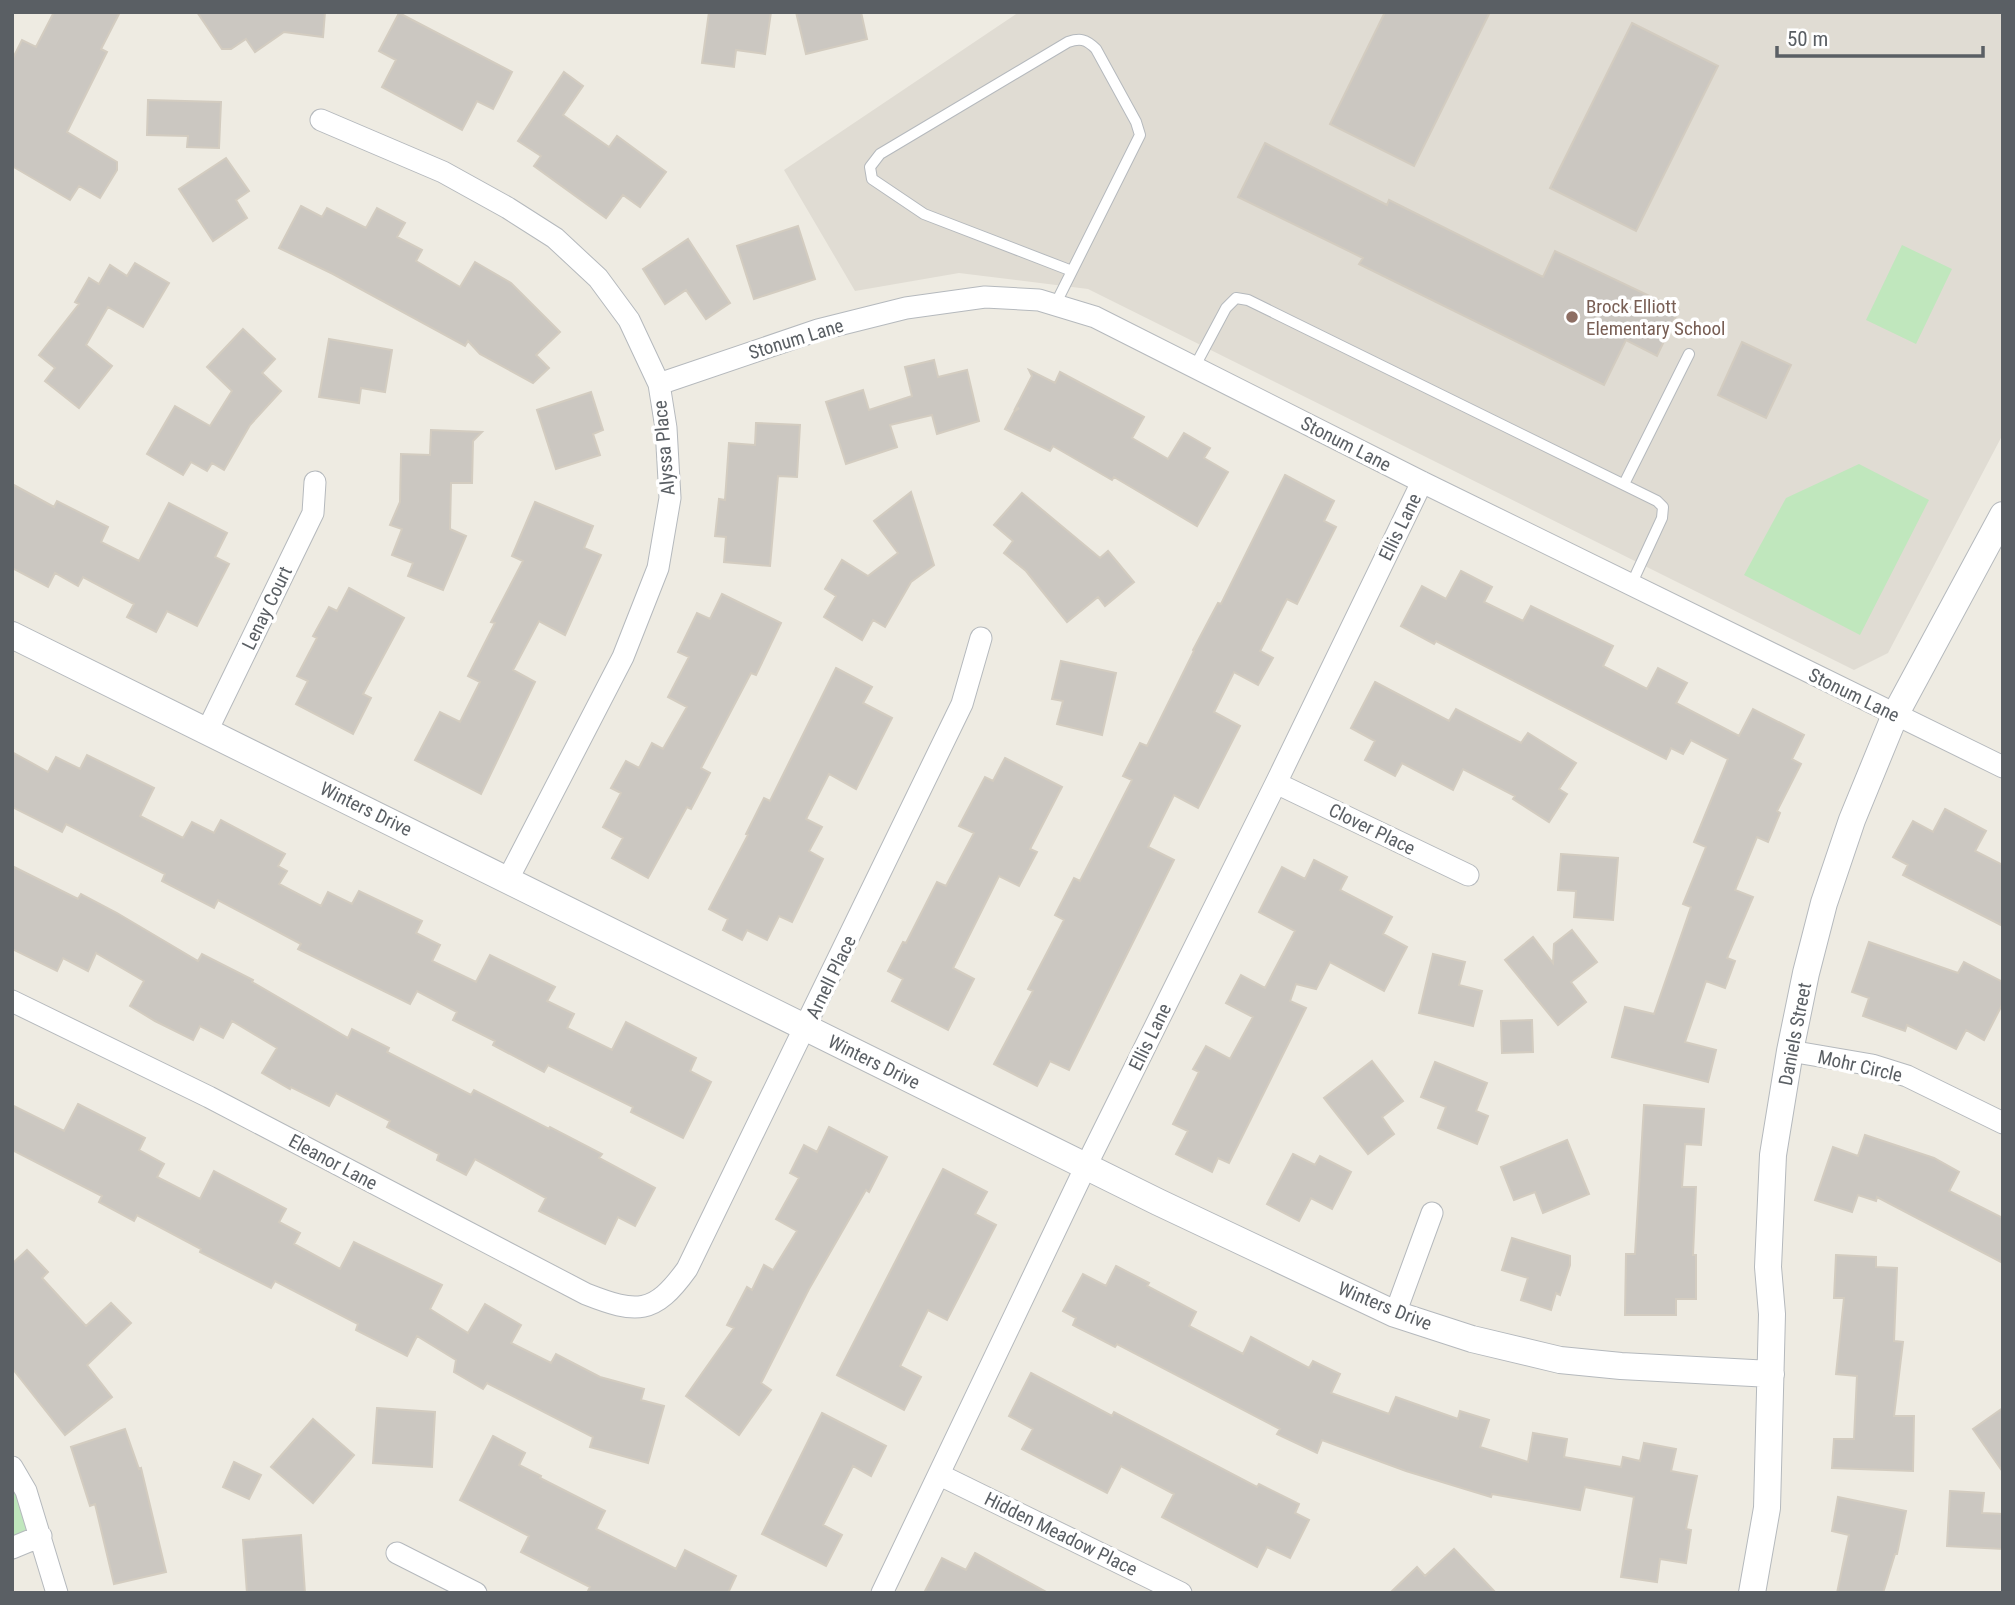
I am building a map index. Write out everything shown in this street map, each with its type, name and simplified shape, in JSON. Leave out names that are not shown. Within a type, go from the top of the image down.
[{"type":"street","name":"Alyssa Place","points":[[321,120],[443,172],[555,238],[598,278],[629,320],[659,384],[666,428],[670,499],[658,568],[622,657],[508,879]]},
{"type":"street","name":"Stonum Lane","points":[[659,384],[818,330],[906,308],[985,297],[1039,300],[1095,317],[1422,482],[2003,767]]},
{"type":"street","name":"Lenay Court","points":[[207,731],[313,513],[315,482]]},
{"type":"street","name":"Ellis Lane","points":[[882,1593],[1086,1166],[1422,482]]},
{"type":"street","name":"Daniels Street","points":[[1752,1593],[1767,1508],[1772,1314],[1768,1267],[1773,1155],[1806,973],[1824,903],[1852,820],[1895,715],[2003,515]]},
{"type":"street","name":"Winters Drive","points":[[12,635],[1158,1202],[1395,1314],[1472,1339],[1560,1360],[1771,1374]]},
{"type":"street","name":"Arnell Place","points":[[656,1302],[673,1289],[687,1269],[806,1029],[962,704],[981,638]]},
{"type":"street","name":"Clover Place","points":[[1276,783],[1468,875]]},
{"type":"street","name":"Eleanor Lane","points":[[12,1001],[209,1097],[586,1294],[617,1307],[642,1308],[656,1302]]},
{"type":"street","name":"Mohr Circle","points":[[1790,1051],[1872,1065],[1907,1076],[2003,1123]]},
{"type":"street","points":[[1395,1314],[1432,1213]]},
{"type":"street","points":[[12,1467],[26,1492],[57,1593]]},
{"type":"street","name":"Hidden Meadow Place","points":[[940,1475],[1181,1593]]},
{"type":"street","points":[[12,1548],[41,1536]]},
{"type":"street","points":[[397,1553],[476,1593]]},
{"type":"lane","points":[[1055,305],[1127,165],[1140,135],[1136,122],[1096,49],[1088,41],[1079,38],[880,154],[870,167],[872,179],[924,215],[1072,271]]},
{"type":"lane","points":[[1194,368],[1226,308],[1236,298],[1248,300],[1624,484],[1657,501],[1663,507],[1662,518],[1632,586]]},
{"type":"lane","points":[[1624,484],[1689,354]]},
{"type":"shaded area","name":"Brock Elliott Elementary School","points":[[1019,12],[2003,12],[2003,434],[1888,653],[1854,670],[1088,289],[959,273],[855,291],[784,170]]},
{"type":"green space","points":[[1902,245],[1952,269],[1916,344],[1866,320]]},
{"type":"green space","points":[[1859,464],[1929,500],[1860,635],[1744,575],[1786,498]]},
{"type":"green space","points":[[12,1467],[41,1536],[12,1548]]},
{"type":"building","points":[[54,12],[120,12],[101,49],[107,52],[67,132],[117,162],[117,170],[100,198],[79,186],[70,200],[12,166],[12,60],[22,40],[36,47]]},
{"type":"building","points":[[197,12],[325,12],[323,37],[284,32],[255,52],[246,39],[231,49],[222,49]]},
{"type":"building","points":[[709,12],[771,12],[765,54],[736,50],[734,67],[702,63]]},
{"type":"building","points":[[796,12],[861,12],[867,39],[806,54]]},
{"type":"building","points":[[1385,12],[1490,12],[1414,166],[1330,124]]},
{"type":"building","points":[[399,13],[512,72],[493,109],[477,101],[462,130],[382,87],[396,60],[379,51]]},
{"type":"building","points":[[1632,23],[1718,66],[1636,231],[1550,188]]},
{"type":"building","points":[[564,72],[583,86],[563,115],[609,147],[617,136],[666,172],[640,207],[623,195],[606,218],[534,166],[541,156],[518,141]]},
{"type":"building","points":[[148,100],[221,102],[219,148],[187,147],[188,136],[147,135]]},
{"type":"building","points":[[1265,143],[1387,205],[1389,200],[1543,277],[1555,251],[1679,310],[1657,356],[1626,340],[1604,385],[1359,264],[1363,258],[1238,197]]},
{"type":"building","points":[[226,158],[249,191],[236,200],[247,218],[213,241],[179,189]]},
{"type":"building","points":[[301,206],[322,217],[327,208],[366,228],[377,208],[405,223],[397,237],[422,250],[416,261],[460,287],[475,262],[511,283],[560,332],[536,355],[549,368],[533,383],[480,354],[468,341],[465,346],[333,274],[279,248]]},
{"type":"building","points":[[798,226],[815,279],[754,299],[737,246]]},
{"type":"building","points":[[688,239],[730,303],[706,319],[686,290],[665,304],[643,269]]},
{"type":"building","points":[[135,263],[169,283],[143,327],[108,307],[86,345],[112,366],[79,408],[45,381],[55,368],[39,355],[79,304],[75,302],[89,278],[99,284],[110,265],[127,276]]},
{"type":"building","points":[[243,329],[275,359],[262,373],[281,391],[250,425],[224,470],[212,463],[207,471],[191,462],[183,475],[147,454],[175,406],[210,426],[232,391],[207,367]]},
{"type":"building","points":[[329,339],[392,350],[385,392],[361,388],[359,403],[319,397]]},
{"type":"building","points":[[1742,342],[1791,365],[1766,418],[1718,395]]},
{"type":"building","points":[[934,360],[938,377],[967,370],[979,421],[937,434],[932,415],[890,425],[897,447],[846,464],[826,402],[863,390],[869,410],[912,396],[905,367]]},
{"type":"building","points":[[1029,370],[1055,383],[1060,372],[1144,417],[1132,438],[1168,459],[1184,433],[1210,448],[1204,458],[1228,472],[1197,526],[1114,477],[1112,480],[1053,446],[1050,451],[1005,429],[1019,408],[1015,409],[1032,376]]},
{"type":"building","points":[[591,392],[603,430],[593,434],[600,455],[556,469],[537,410]]},
{"type":"building","points":[[756,423],[800,425],[797,477],[778,476],[770,566],[724,562],[726,537],[715,536],[719,499],[725,500],[729,443],[755,445]]},
{"type":"building","points":[[431,430],[482,432],[473,441],[472,483],[451,483],[450,529],[466,536],[443,590],[408,576],[413,563],[392,555],[402,529],[390,525],[400,502],[401,454],[430,455]]},
{"type":"building","points":[[1285,475],[1334,501],[1324,521],[1336,527],[1297,604],[1287,599],[1260,651],[1273,658],[1258,685],[1234,672],[1214,712],[1240,726],[1198,808],[1174,795],[1148,847],[1174,860],[1069,1070],[1050,1061],[1037,1086],[994,1064],[1033,991],[1028,989],[1064,920],[1055,915],[1074,878],[1080,881],[1132,780],[1123,776],[1140,743],[1147,746],[1193,650],[1218,603],[1221,604]]},
{"type":"building","points":[[12,484],[54,507],[57,501],[108,527],[101,542],[139,561],[169,503],[227,533],[215,557],[229,564],[197,626],[167,611],[156,632],[127,617],[134,604],[83,577],[78,586],[55,573],[48,587],[12,568]]},
{"type":"building","points":[[911,492],[934,565],[911,582],[885,627],[873,620],[862,640],[824,617],[836,596],[825,589],[842,560],[868,576],[898,553],[874,521]]},
{"type":"building","points":[[1022,493],[1100,558],[1108,551],[1134,582],[1105,606],[1098,597],[1067,622],[1026,571],[1004,553],[1013,541],[994,525]]},
{"type":"building","points":[[535,502],[593,526],[584,548],[601,555],[565,635],[539,621],[513,670],[535,682],[481,794],[415,760],[440,712],[460,722],[480,682],[468,676],[495,623],[491,622],[523,561],[512,556]]},
{"type":"building","points":[[1461,571],[1492,587],[1484,602],[1523,621],[1531,606],[1613,646],[1603,666],[1647,689],[1658,668],[1687,683],[1676,703],[1739,736],[1753,709],[1804,735],[1792,759],[1801,764],[1777,811],[1780,813],[1768,842],[1757,837],[1735,890],[1753,897],[1727,958],[1735,961],[1725,988],[1706,981],[1685,1042],[1716,1050],[1708,1082],[1612,1057],[1625,1007],[1654,1014],[1691,907],[1683,904],[1706,847],[1694,842],[1728,759],[1691,740],[1683,754],[1671,748],[1666,759],[1436,641],[1434,644],[1401,626],[1422,586],[1446,599]]},
{"type":"building","points":[[349,588],[404,618],[363,694],[371,698],[353,734],[296,704],[308,681],[297,676],[317,638],[313,636],[329,607],[337,611]]},
{"type":"building","points":[[722,594],[781,623],[756,675],[751,673],[701,768],[710,773],[691,809],[687,807],[648,878],[612,858],[623,838],[603,827],[621,793],[611,788],[626,761],[639,768],[652,743],[663,749],[687,707],[668,697],[689,657],[678,652],[697,613],[710,619]]},
{"type":"building","points":[[1061,661],[1116,673],[1102,735],[1057,724],[1063,701],[1052,699]]},
{"type":"building","points":[[836,668],[872,687],[863,703],[892,718],[856,789],[829,774],[806,819],[822,827],[809,851],[823,859],[792,922],[779,916],[767,940],[747,930],[742,940],[723,930],[728,919],[709,909],[764,798],[770,801]]},
{"type":"building","points":[[1375,682],[1449,721],[1456,709],[1521,743],[1528,733],[1576,763],[1559,789],[1567,794],[1549,822],[1513,799],[1515,796],[1463,769],[1453,790],[1402,763],[1395,776],[1365,760],[1375,741],[1351,728]]},
{"type":"building","points":[[12,752],[48,772],[56,757],[80,769],[87,755],[154,788],[140,816],[183,838],[192,822],[214,833],[221,820],[285,854],[278,866],[287,871],[279,884],[321,906],[328,892],[352,904],[359,891],[422,921],[416,933],[440,945],[432,961],[476,982],[490,955],[555,987],[547,1001],[574,1014],[567,1028],[612,1050],[626,1022],[696,1058],[690,1071],[711,1082],[683,1138],[631,1112],[633,1107],[548,1065],[544,1072],[493,1045],[495,1041],[453,1020],[457,1012],[417,991],[410,1004],[298,949],[301,944],[218,900],[214,908],[162,881],[165,874],[66,824],[62,832],[12,807]]},
{"type":"building","points":[[1005,758],[1062,787],[1030,849],[1037,852],[1019,886],[999,876],[953,968],[974,979],[948,1030],[892,1001],[903,979],[888,971],[903,942],[906,943],[937,882],[946,886],[974,833],[959,826],[985,777],[993,781]]},
{"type":"building","points":[[1945,809],[1986,831],[1975,851],[2003,865],[2003,926],[1903,875],[1908,865],[1893,857],[1913,821],[1933,832]]},
{"type":"building","points":[[1561,854],[1618,858],[1613,920],[1574,917],[1576,891],[1558,890]]},
{"type":"building","points":[[1314,860],[1347,877],[1340,890],[1392,917],[1383,934],[1407,947],[1384,991],[1330,962],[1316,989],[1296,984],[1290,1001],[1306,1008],[1229,1163],[1218,1158],[1212,1172],[1176,1154],[1188,1131],[1173,1124],[1199,1072],[1193,1069],[1206,1046],[1230,1059],[1253,1017],[1226,1003],[1241,975],[1265,988],[1295,931],[1259,912],[1282,867],[1305,879]]},
{"type":"building","points":[[12,866],[78,899],[81,894],[198,961],[202,954],[253,980],[252,982],[348,1038],[352,1029],[389,1048],[387,1052],[471,1095],[474,1090],[602,1154],[599,1158],[655,1188],[635,1226],[618,1217],[605,1244],[539,1211],[546,1198],[475,1159],[466,1175],[437,1160],[439,1154],[387,1127],[390,1121],[336,1093],[329,1106],[291,1087],[290,1089],[262,1073],[277,1048],[232,1021],[223,1038],[200,1026],[193,1040],[155,1021],[130,1006],[144,981],[96,953],[88,971],[63,958],[57,971],[12,949]]},
{"type":"building","points":[[1572,930],[1597,962],[1571,982],[1586,1002],[1558,1025],[1505,960],[1533,937],[1553,963],[1554,944]]},
{"type":"building","points":[[1869,942],[1958,973],[1964,962],[2003,982],[2003,1003],[1984,1040],[1966,1030],[1956,1049],[1907,1025],[1905,1031],[1863,1016],[1869,998],[1852,992]]},
{"type":"building","points":[[1433,954],[1465,962],[1459,985],[1482,991],[1473,1026],[1419,1013]]},
{"type":"building","points":[[1532,1020],[1533,1052],[1502,1053],[1501,1021]]},
{"type":"building","points":[[1372,1061],[1403,1101],[1382,1117],[1394,1134],[1368,1154],[1324,1098]]},
{"type":"building","points":[[1435,1062],[1487,1083],[1476,1111],[1488,1116],[1477,1144],[1438,1128],[1446,1107],[1421,1097]]},
{"type":"building","points":[[78,1104],[145,1138],[139,1150],[164,1164],[157,1177],[200,1199],[214,1171],[286,1209],[279,1222],[300,1233],[294,1244],[340,1269],[354,1242],[442,1285],[430,1309],[468,1333],[485,1304],[521,1325],[511,1343],[551,1363],[556,1354],[600,1377],[644,1389],[641,1400],[664,1406],[648,1463],[590,1447],[593,1437],[487,1383],[483,1389],[454,1372],[456,1360],[417,1336],[407,1356],[356,1330],[358,1324],[275,1281],[271,1288],[200,1252],[201,1249],[137,1215],[134,1221],[99,1202],[102,1196],[12,1150],[12,1105],[64,1131]]},
{"type":"building","points":[[1644,1105],[1704,1109],[1701,1145],[1685,1144],[1682,1187],[1696,1187],[1693,1255],[1696,1255],[1696,1299],[1676,1299],[1676,1315],[1625,1315],[1626,1254],[1635,1254]]},
{"type":"building","points":[[829,1127],[887,1157],[869,1192],[866,1190],[809,1289],[761,1383],[771,1390],[739,1435],[686,1396],[734,1328],[727,1325],[747,1287],[752,1290],[764,1265],[773,1270],[797,1231],[776,1219],[799,1178],[790,1173],[804,1145],[817,1152]]},
{"type":"building","points":[[1865,1135],[1934,1158],[1959,1172],[1949,1191],[2003,1218],[2003,1263],[1877,1197],[1876,1201],[1858,1195],[1852,1212],[1815,1200],[1833,1147],[1858,1156]]},
{"type":"building","points":[[1567,1140],[1589,1194],[1543,1213],[1535,1192],[1514,1200],[1501,1167]]},
{"type":"building","points":[[1293,1154],[1315,1165],[1320,1156],[1351,1172],[1332,1209],[1311,1198],[1299,1221],[1267,1204]]},
{"type":"building","points":[[943,1169],[987,1192],[975,1214],[996,1225],[947,1320],[928,1310],[900,1366],[921,1377],[904,1410],[837,1375]]},
{"type":"building","points":[[1512,1238],[1570,1256],[1570,1265],[1560,1295],[1556,1293],[1551,1310],[1521,1300],[1528,1278],[1502,1270]]},
{"type":"building","points":[[27,1250],[48,1272],[42,1278],[86,1326],[111,1303],[131,1323],[87,1365],[112,1397],[65,1435],[12,1368],[12,1264]]},
{"type":"building","points":[[1836,1255],[1876,1257],[1876,1267],[1897,1268],[1894,1341],[1903,1342],[1894,1416],[1914,1416],[1913,1471],[1832,1468],[1834,1439],[1854,1439],[1857,1376],[1836,1374],[1844,1298],[1834,1298]]},
{"type":"building","points":[[1116,1266],[1196,1312],[1189,1326],[1243,1354],[1251,1337],[1309,1368],[1313,1361],[1340,1374],[1331,1393],[1389,1414],[1396,1397],[1458,1419],[1460,1411],[1489,1420],[1480,1447],[1528,1462],[1533,1433],[1567,1439],[1564,1457],[1621,1467],[1623,1457],[1640,1461],[1644,1443],[1676,1449],[1671,1471],[1697,1476],[1686,1529],[1691,1530],[1686,1563],[1660,1559],[1657,1582],[1621,1577],[1634,1497],[1585,1487],[1580,1510],[1492,1494],[1491,1497],[1406,1471],[1322,1440],[1317,1453],[1277,1434],[1280,1429],[1117,1344],[1115,1347],[1073,1325],[1076,1318],[1063,1311],[1083,1274],[1106,1286]]},
{"type":"building","points":[[1031,1373],[1112,1416],[1114,1412],[1257,1487],[1259,1484],[1299,1504],[1295,1513],[1309,1520],[1290,1558],[1267,1547],[1257,1567],[1162,1517],[1174,1494],[1121,1466],[1107,1493],[1022,1449],[1033,1429],[1009,1416]]},
{"type":"building","points":[[377,1408],[435,1412],[432,1467],[373,1463]]},
{"type":"building","points":[[2003,1408],[2003,1472],[1973,1429]]},
{"type":"building","points":[[822,1413],[886,1446],[871,1476],[853,1466],[823,1525],[842,1535],[826,1566],[762,1534]]},
{"type":"building","points":[[313,1419],[354,1455],[313,1503],[271,1467]]},
{"type":"building","points":[[125,1429],[139,1469],[141,1468],[166,1572],[114,1584],[95,1504],[90,1506],[71,1447]]},
{"type":"building","points":[[493,1436],[525,1453],[519,1465],[605,1511],[596,1529],[676,1569],[685,1550],[736,1576],[728,1593],[587,1593],[590,1587],[521,1552],[529,1536],[460,1500]]},
{"type":"building","points":[[234,1462],[261,1475],[249,1499],[223,1487]]},
{"type":"building","points":[[1950,1491],[1984,1493],[1982,1513],[2003,1514],[2003,1549],[1947,1546]]},
{"type":"building","points":[[1838,1497],[1906,1511],[1897,1554],[1883,1593],[1837,1593],[1849,1535],[1832,1531]]},
{"type":"building","points":[[301,1535],[305,1593],[247,1593],[243,1540]]},
{"type":"building","points":[[1454,1549],[1496,1593],[1390,1593],[1417,1567],[1425,1576]]},
{"type":"building","points":[[975,1553],[1048,1593],[924,1593],[942,1558],[966,1570]]},
{"type":"place","name":"Brock Elliott Elementary School","points":[[1572,317]]}]
